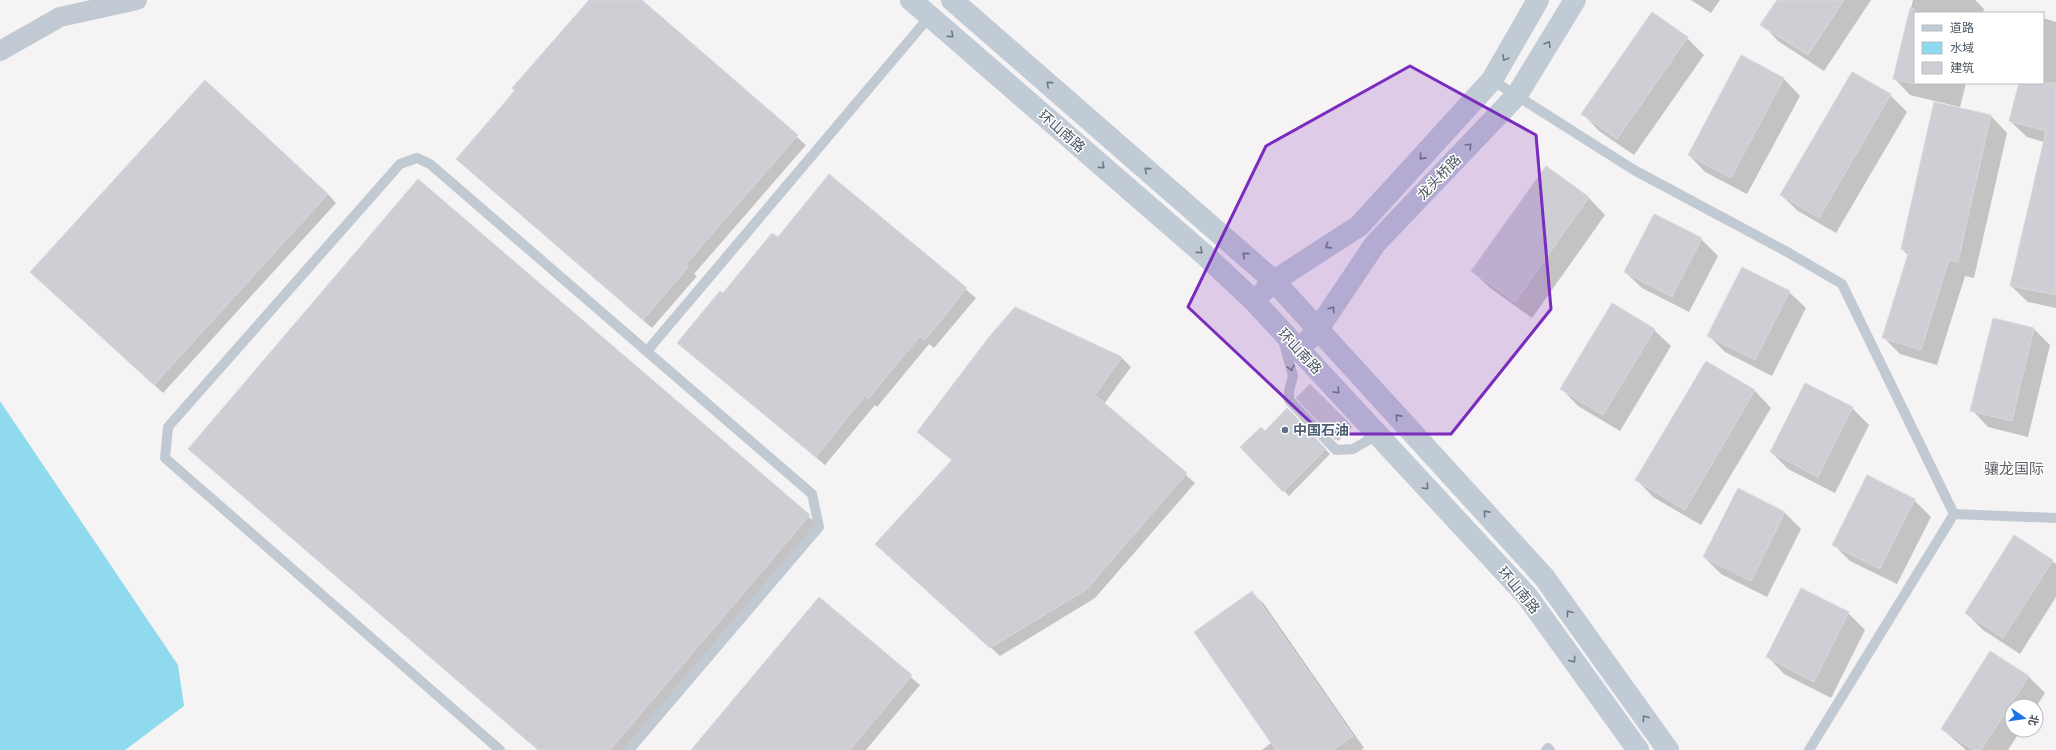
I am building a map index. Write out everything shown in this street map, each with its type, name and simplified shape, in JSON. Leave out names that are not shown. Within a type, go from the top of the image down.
[{"type":"main road","name":"环山南路","points":[[911,0],[1206,256],[1254,301],[1527,596],[1638,750]]},
{"type":"main road","name":"环山南路","points":[[952,0],[1274,281],[1544,577],[1668,750]]},
{"type":"main road","name":"龙头桥路","points":[[1254,301],[1274,281],[1359,226],[1492,80],[1538,0]]},
{"type":"main road","name":"龙头桥路","points":[[1299,350],[1318,329],[1375,244],[1517,96],[1575,0]]},
{"type":"street","points":[[0,51],[60,17],[137,0]]},
{"type":"lane","points":[[646,351],[930,16]]},
{"type":"lane","points":[[1492,80],[1634,170],[1789,253],[1842,284],[1954,514]]},
{"type":"lane","points":[[500,750],[165,458],[168,427],[400,164],[417,158],[430,164],[812,494],[819,527],[629,750]]},
{"type":"lane","points":[[1281,330],[1293,376],[1289,391],[1289,400],[1336,450],[1353,449],[1377,434]]},
{"type":"lane","points":[[1954,514],[2056,518]]},
{"type":"lane","points":[[1809,750],[1954,514]]},
{"type":"lane","points":[[1546,750],[1548,748],[1550,750]]},
{"type":"highlighted area","points":[[1410,66],[1536,135],[1551,309],[1451,434],[1323,434],[1188,307],[1266,146]]},
{"type":"water","points":[[0,401],[178,665],[184,706],[125,750],[0,750]]},
{"type":"building","points":[[589,0],[642,0],[798,135],[686,264],[688,267],[643,320],[456,159],[515,91],[512,88]]},
{"type":"building","points":[[1777,0],[1844,0],[1808,55],[1760,25]]},
{"type":"building","points":[[1910,8],[1915,9],[1914,84],[1893,79]]},
{"type":"building","points":[[1652,12],[1688,37],[1617,139],[1581,114]]},
{"type":"building","points":[[1741,55],[1784,78],[1731,178],[1688,155]]},
{"type":"building","points":[[1852,72],[1891,94],[1819,218],[1780,195]]},
{"type":"building","points":[[205,80],[328,194],[154,385],[30,272]]},
{"type":"building","points":[[2056,83],[2056,295],[2010,286],[2046,131],[2009,121],[2019,84]]},
{"type":"building","points":[[1934,102],[1991,115],[1958,262],[1949,260],[1921,350],[1882,338],[1909,251],[1901,249]]},
{"type":"building","points":[[1546,166],[1589,197],[1515,302],[1471,271]]},
{"type":"building","points":[[829,174],[967,288],[925,340],[920,336],[868,399],[865,396],[816,457],[677,343],[720,291],[723,293],[772,233],[778,237]]},
{"type":"building","points":[[418,179],[810,515],[610,750],[538,750],[188,449]]},
{"type":"building","points":[[1654,214],[1702,238],[1672,297],[1624,272]]},
{"type":"building","points":[[1742,267],[1790,291],[1755,360],[1707,336]]},
{"type":"building","points":[[1612,303],[1655,329],[1603,415],[1560,389]]},
{"type":"building","points":[[1015,307],[1122,357],[1095,395],[1187,473],[1087,589],[990,648],[875,544],[952,460],[917,432],[989,337]]},
{"type":"building","points":[[1993,318],[2034,328],[2012,421],[1970,411]]},
{"type":"building","points":[[1706,361],[1755,390],[1685,510],[1635,480]]},
{"type":"building","points":[[1805,383],[1853,407],[1818,477],[1770,452]]},
{"type":"building","points":[[1310,384],[1350,424],[1335,440],[1296,398]]},
{"type":"building","points":[[1287,408],[1326,449],[1283,492],[1240,447],[1261,427],[1265,431]]},
{"type":"building","points":[[1867,475],[1915,499],[1880,569],[1832,545]]},
{"type":"building","points":[[1738,488],[1785,512],[1751,581],[1703,557]]},
{"type":"building","points":[[2014,535],[2053,560],[2003,638],[1965,613]]},
{"type":"building","points":[[1801,588],[1849,612],[1814,682],[1766,657]]},
{"type":"building","points":[[1252,591],[1353,736],[1333,750],[1276,750],[1194,632]]},
{"type":"building","points":[[819,597],[912,675],[850,750],[691,750]]},
{"type":"building","points":[[1990,651],[2029,676],[2015,698],[2004,698],[2004,715],[1981,750],[1973,750],[1941,729]]},
{"type":"place","name":"中国石油","points":[[1285,430]]},
{"type":"district","name":"骧龙国际","points":[[2014,469]]}]
